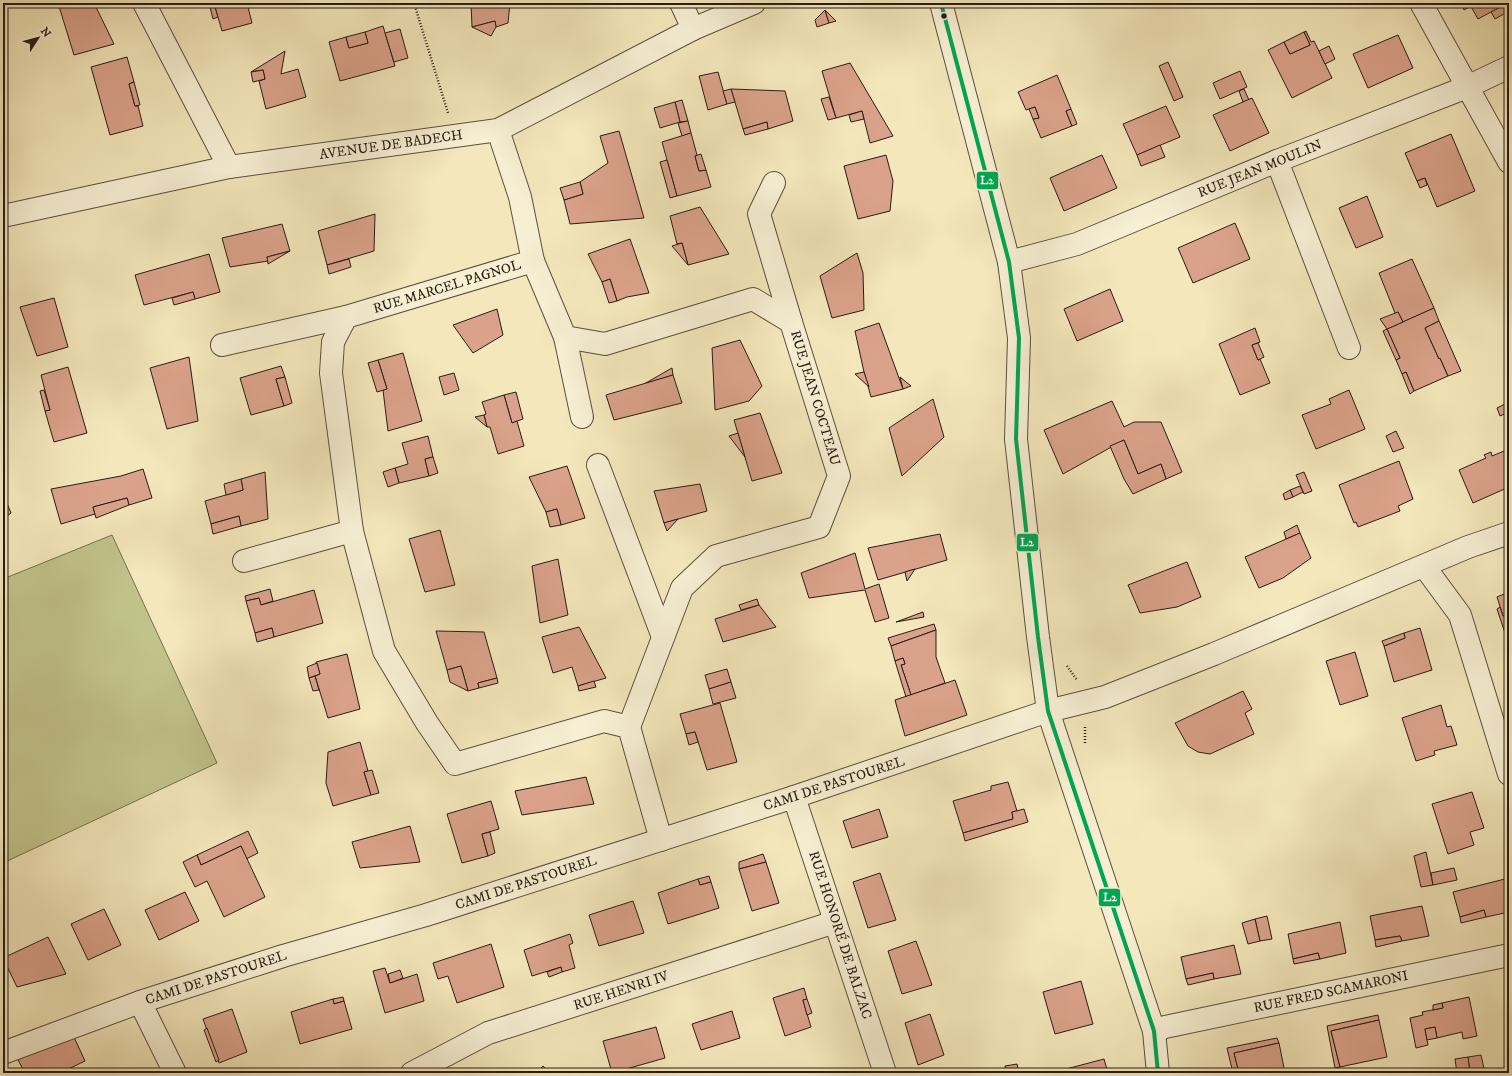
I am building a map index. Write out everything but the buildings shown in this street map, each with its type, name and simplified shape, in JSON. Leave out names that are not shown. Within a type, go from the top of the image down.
[{"type":"street","points":[[144,3],[229,167]]},
{"type":"street","points":[[681,3],[693,29]]},
{"type":"street","name":"AVENUE DE BADECH","points":[[3,216],[229,167],[498,130],[693,29],[754,3]]},
{"type":"street","points":[[1421,3],[1509,162]]},
{"type":"street","points":[[938,4],[1008,262],[1019,338],[1016,439],[1048,711],[1154,1031],[1158,1073]]},
{"type":"street","name":"RUE JEAN MOULIN","points":[[1008,262],[1077,244],[1277,161],[1467,86],[1509,67]]},
{"type":"street","name":"RUE MARCEL PAGNOL","points":[[222,345],[346,317],[533,260],[520,197],[498,130]]},
{"type":"street","points":[[1277,161],[1349,348]]},
{"type":"street","name":"RUE JEAN COCTEAU","points":[[629,727],[682,588],[716,556],[819,527],[839,476],[759,214],[774,183]]},
{"type":"street","points":[[533,260],[565,337],[582,417]]},
{"type":"street","name":"RUE JEAN COCTEAU","points":[[565,337],[605,344],[753,299],[791,322]]},
{"type":"street","points":[[346,317],[333,342],[331,373],[352,531],[384,651],[427,723],[455,764],[604,721],[629,727],[661,840]]},
{"type":"street","points":[[598,465],[663,638]]},
{"type":"street","points":[[244,562],[352,531]]},
{"type":"street","name":"CAMI DE PASTOUREL","points":[[3,1053],[140,1002],[283,956],[426,915],[794,798],[1048,711],[1105,697],[1214,654],[1468,547],[1509,533]]},
{"type":"street","points":[[1424,566],[1460,615],[1509,774]]},
{"type":"street","name":"RUE HONORÉ DE BALZAC","points":[[794,798],[885,1073]]},
{"type":"street","name":"RUE HENRI IV","points":[[424,1070],[488,1033],[836,922]]},
{"type":"street","name":"RUE FRED SCAMARONI","points":[[1154,1031],[1509,955]]},
{"type":"street","points":[[140,1002],[175,1073]]},
{"type":"path","points":[[414,3],[455,136]]},
{"type":"green space","points":[[112,535],[217,763],[3,863],[3,579]]},
{"type":"transit line","name":"L2","points":[[941,3],[1009,262],[1019,338],[1016,439],[1038,637],[1048,711],[1154,1031],[1158,1073]]}]
